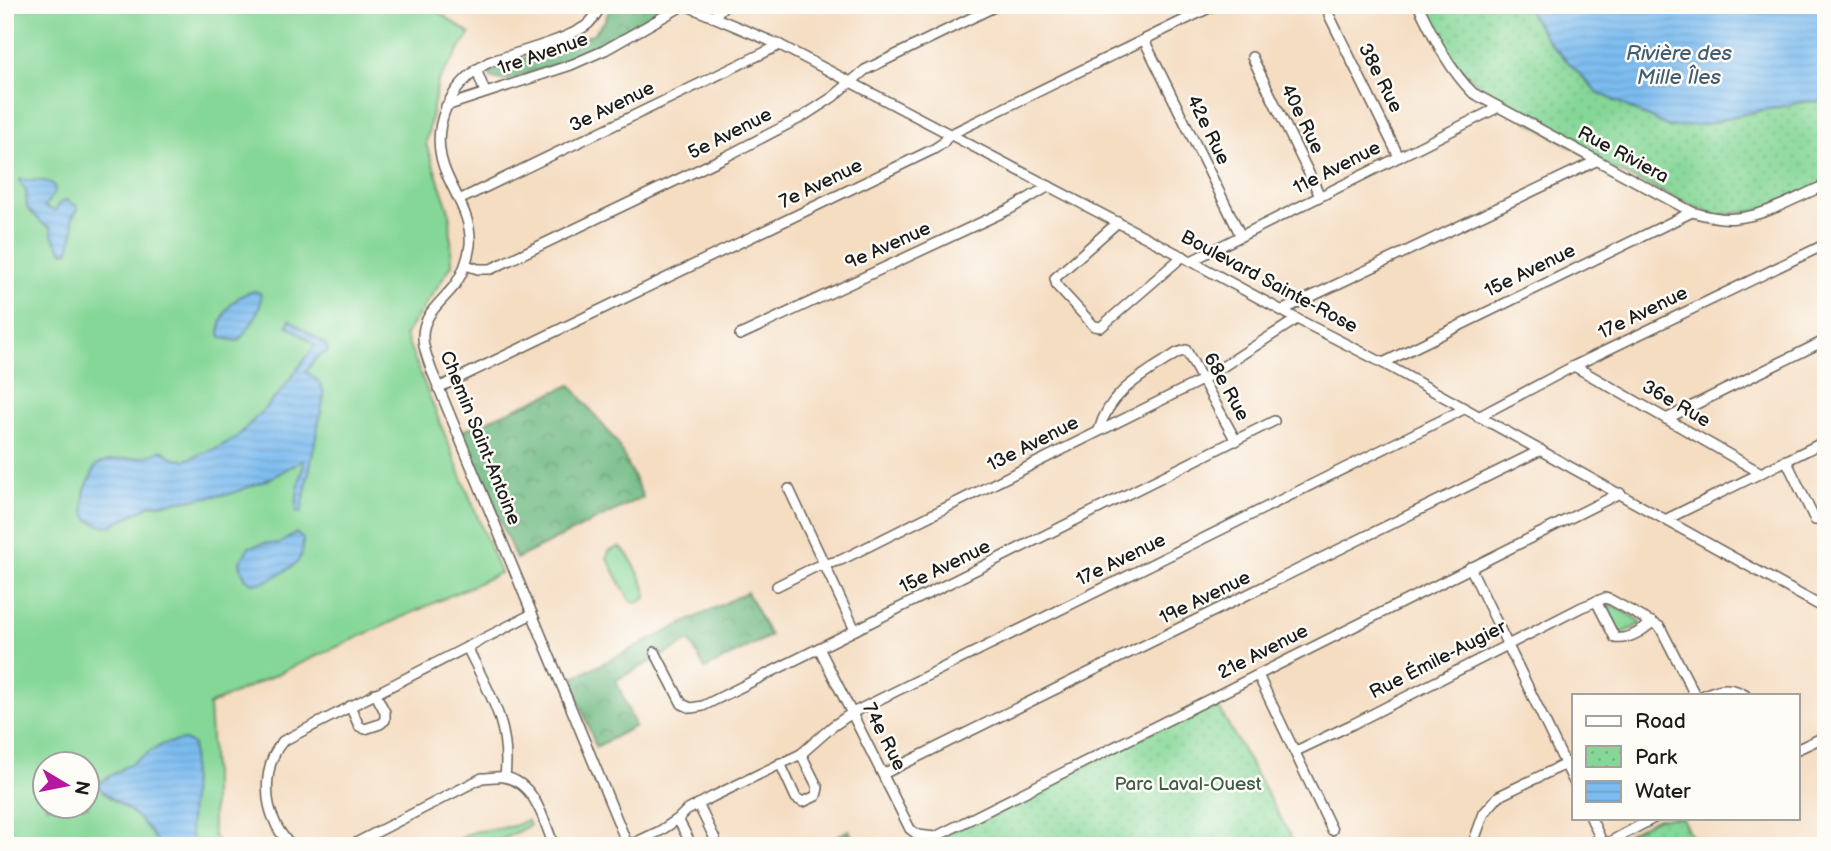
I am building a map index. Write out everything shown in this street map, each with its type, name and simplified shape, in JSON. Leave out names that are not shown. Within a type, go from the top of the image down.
[{"type":"street","name":"Chemin Saint-Antoine","points":[[601,5],[586,26],[573,33],[476,69],[456,89],[446,106],[441,120],[439,146],[446,175],[459,200],[469,229],[470,244],[466,265],[455,284],[427,316],[422,338],[438,388],[628,846]]},
{"type":"street","name":"Boulevard Sainte-Rose","points":[[685,5],[780,45],[1187,258],[1383,363],[1826,609]]},
{"type":"street","name":"1re Avenue","points":[[446,106],[570,65],[605,50],[685,5]]},
{"type":"street","points":[[713,17],[725,5]]},
{"type":"street","name":"5e Avenue","points":[[466,265],[491,269],[540,246],[780,128],[833,97],[865,70],[998,5]]},
{"type":"street","name":"7e Avenue","points":[[438,388],[934,149],[949,135],[1215,5]]},
{"type":"street","name":"Rue Riviera","points":[[1418,5],[1455,76],[1473,93],[1692,212],[1736,219],[1753,215],[1826,185]]},
{"type":"street","name":"38e Rue","points":[[1328,15],[1399,157]]},
{"type":"street","name":"42e Rue","points":[[1144,40],[1241,236]]},
{"type":"street","name":"3e Avenue","points":[[459,200],[780,45]]},
{"type":"street","name":"40e Rue","points":[[1252,57],[1320,196]]},
{"type":"street","points":[[476,69],[485,92]]},
{"type":"street","name":"11e Avenue","points":[[1118,222],[1055,278],[1057,286],[1094,326],[1101,327],[1187,258],[1241,236],[1497,108]]},
{"type":"street","points":[[1283,310],[1596,161]]},
{"type":"street","name":"9e Avenue","points":[[740,335],[1010,209],[1049,186]]},
{"type":"street","name":"15e Avenue","points":[[1383,363],[1692,212]]},
{"type":"street","name":"17e Avenue","points":[[1478,417],[1574,366],[1826,244]]},
{"type":"street","name":"13e Avenue","points":[[777,586],[815,567],[866,548],[1202,380],[1297,319]]},
{"type":"street","points":[[1666,418],[1826,340]]},
{"type":"street","name":"68e Rue","points":[[1099,430],[1103,414],[1121,390],[1177,353],[1186,350],[1236,440]]},
{"type":"street","name":"36e Rue","points":[[1574,366],[1761,473]]},
{"type":"street","name":"17e Avenue","points":[[628,846],[678,819],[685,811],[698,804],[801,754],[832,726],[852,713],[1464,409]]},
{"type":"street","name":"15e Avenue","points":[[655,652],[682,704],[691,708],[703,706],[1274,421]]},
{"type":"street","points":[[1667,519],[1826,441]]},
{"type":"street","name":"19e Avenue","points":[[883,774],[1541,450]]},
{"type":"street","points":[[1786,460],[1815,520]]},
{"type":"street","points":[[789,489],[855,630]]},
{"type":"street","name":"21e Avenue","points":[[922,836],[929,838],[942,834],[1620,494]]},
{"type":"street","points":[[1470,567],[1569,762],[1506,792],[1490,804],[1479,823],[1472,846]]},
{"type":"street","points":[[1652,622],[1624,638],[1615,638],[1596,601],[1611,600],[1652,622],[1664,632],[1695,694]]},
{"type":"street","name":"Rue Émile-Augier","points":[[1296,751],[1596,601]]},
{"type":"street","points":[[291,846],[274,822],[270,808],[268,778],[274,750],[283,741],[532,614]]},
{"type":"street","points":[[467,647],[502,722],[508,755],[505,777]]},
{"type":"street","name":"74e Rue","points":[[819,648],[910,829],[922,836]]},
{"type":"street","points":[[1258,675],[1332,830]]},
{"type":"street","points":[[1707,694],[1729,688],[1743,694]]},
{"type":"street","points":[[350,706],[359,726],[365,729],[380,724],[385,720],[385,712],[375,693]]},
{"type":"street","points":[[1800,748],[1826,736]]},
{"type":"street","points":[[780,763],[796,798],[803,802],[816,796],[818,788],[801,754]]},
{"type":"street","points":[[350,846],[482,778],[505,777],[521,784],[534,798],[554,846]]},
{"type":"street","points":[[698,804],[715,839],[713,846]]},
{"type":"street","points":[[678,819],[692,846]]},
{"type":"street","points":[[1592,820],[1603,845],[1650,820]]},
{"type":"green space","points":[[5,5],[428,5],[470,34],[438,81],[426,144],[450,214],[452,265],[405,335],[500,573],[209,705],[213,835],[221,846],[5,846]]},
{"type":"green space","points":[[612,5],[667,7],[601,48],[507,81],[491,78],[490,72],[493,69],[593,34],[604,22]]},
{"type":"green space","points":[[1421,5],[1524,5],[1549,42],[1597,92],[1669,127],[1707,124],[1808,101],[1826,102],[1826,185],[1761,210],[1717,215],[1692,206],[1596,161],[1502,106],[1454,63]]},
{"type":"green space","points":[[571,385],[618,444],[643,497],[516,559],[462,431]]},
{"type":"green space","points":[[619,547],[632,562],[644,586],[646,598],[637,603],[630,601],[607,558],[609,551]]},
{"type":"green space","points":[[747,592],[770,636],[705,669],[690,641],[616,680],[635,726],[596,747],[571,679]]},
{"type":"green space","points":[[1612,605],[1639,620],[1641,624],[1623,633],[1619,632],[1609,612],[1609,606]]},
{"type":"green space","name":"Parc Laval-Ouest","points":[[1215,701],[1296,846],[934,846],[939,837]]},
{"type":"green space","points":[[527,820],[530,825],[489,846],[446,846],[473,832],[514,826]]},
{"type":"green space","points":[[1654,820],[1683,820],[1695,846],[1605,846]]},
{"type":"green space","points":[[849,830],[857,846],[818,846]]},
{"type":"water","name":"Rivière des Mille Îles","points":[[1525,5],[1826,5],[1826,102],[1808,101],[1707,124],[1669,127],[1597,92],[1549,42]]},
{"type":"water","points":[[19,181],[47,182],[55,186],[54,194],[44,207],[55,211],[59,204],[66,200],[77,206],[72,218],[74,229],[69,251],[63,252],[50,227],[43,224],[27,208],[26,191]]},
{"type":"water","points":[[255,291],[260,293],[260,305],[246,331],[238,341],[222,338],[219,332],[226,311],[235,300]]},
{"type":"water","points":[[290,320],[326,345],[328,351],[315,359],[306,372],[320,384],[324,396],[301,513],[297,513],[297,502],[303,460],[267,480],[230,494],[151,505],[113,525],[103,526],[89,520],[84,512],[84,492],[96,465],[154,454],[162,450],[175,459],[185,460],[236,438],[279,394],[315,345],[287,325]]},
{"type":"water","points":[[296,533],[303,539],[303,545],[301,556],[294,565],[260,583],[245,578],[240,562],[249,547],[265,543],[279,544]]},
{"type":"water","points":[[184,740],[193,744],[190,827],[193,846],[160,846],[139,819],[102,791],[102,781],[163,744]]}]
